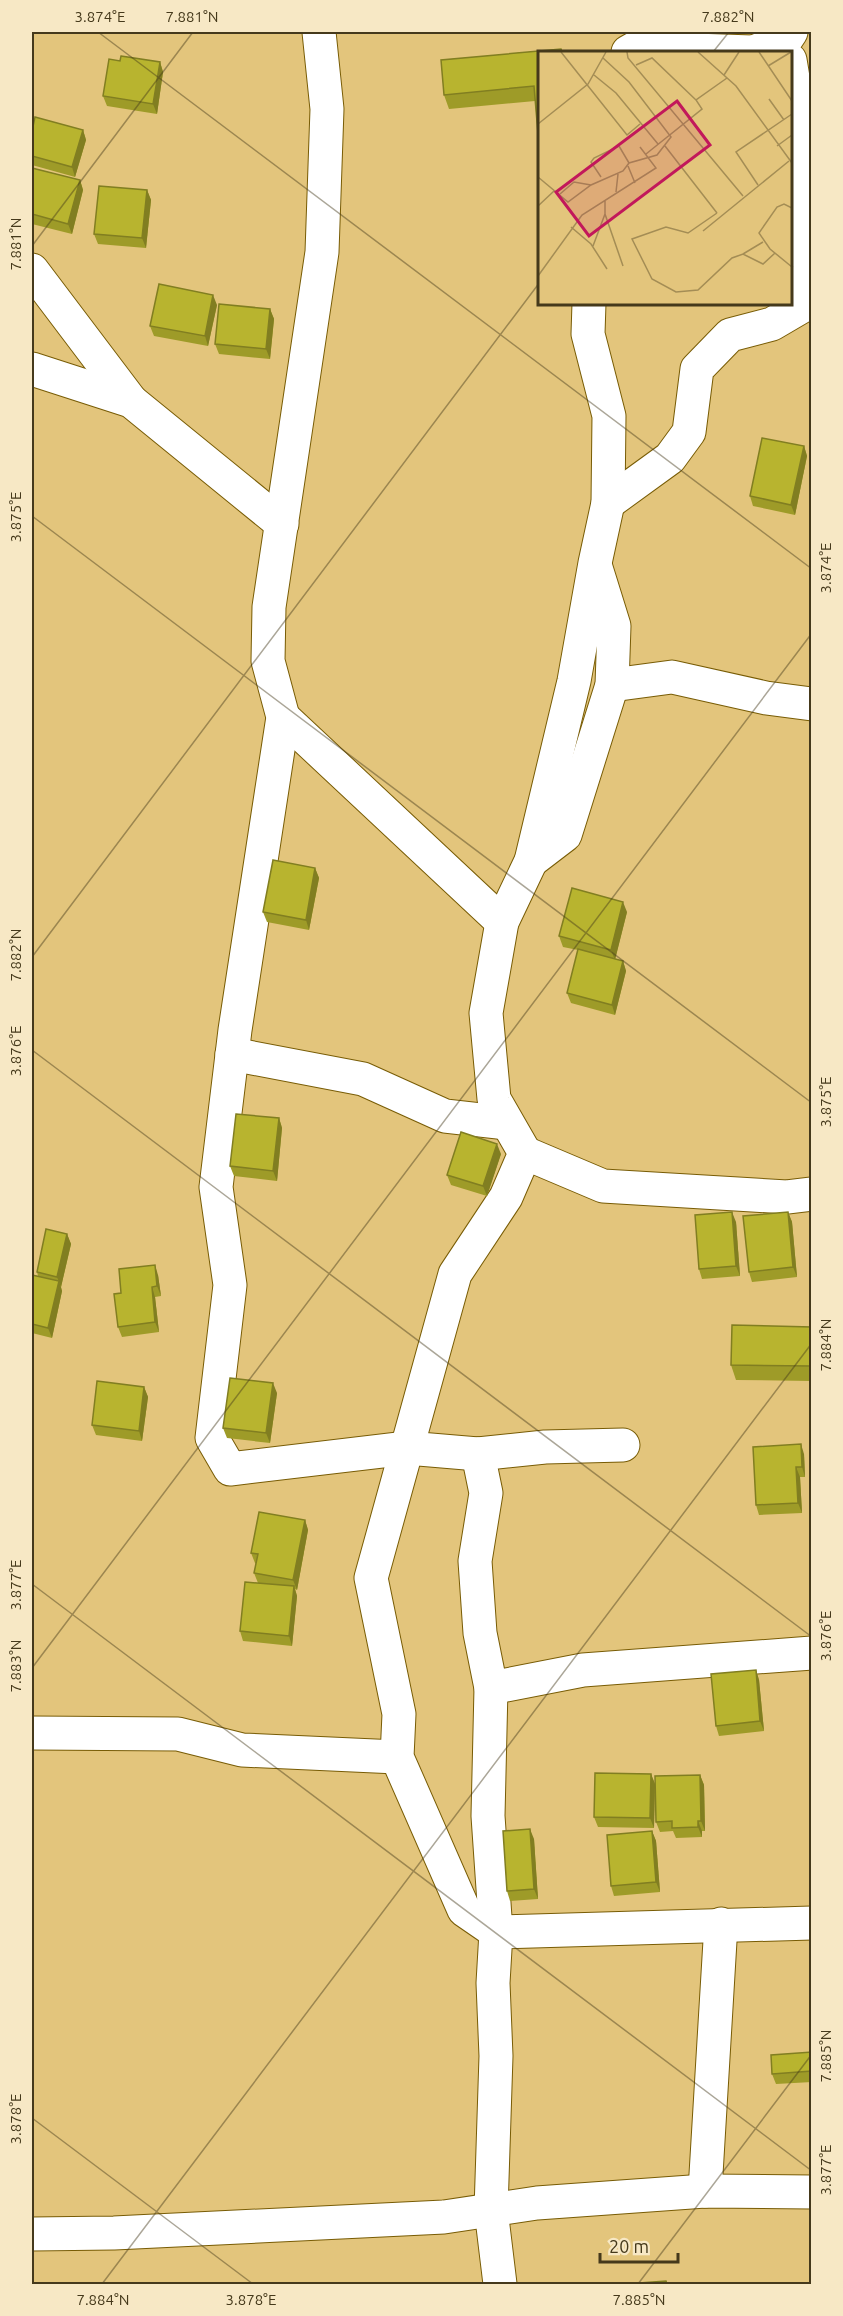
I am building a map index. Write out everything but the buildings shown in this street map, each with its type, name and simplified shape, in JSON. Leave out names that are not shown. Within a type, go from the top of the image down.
[{"type":"street","points":[[319,32],[327,109],[322,252],[269,607],[268,661],[283,717],[232,1054],[216,1187],[230,1285],[212,1438],[230,1469],[407,1448],[478,1454],[545,1447],[624,1445]]},
{"type":"street","points":[[758,51],[790,45]]},
{"type":"street","points":[[630,51],[635,48],[724,51]]},
{"type":"street","points":[[608,503],[670,458],[689,432],[697,369],[730,335],[772,324],[801,307],[810,267],[794,189],[803,137],[792,59]]},
{"type":"street","points":[[32,270],[131,401],[282,524]]},
{"type":"street","points":[[589,304],[588,334],[609,416],[608,503],[574,681],[531,861],[502,922],[486,1013],[494,1100],[525,1153],[603,1186],[787,1197],[812,1194]]},
{"type":"street","points":[[32,369],[131,401]]},
{"type":"street","points":[[531,861],[566,835],[612,685],[614,626],[595,563]]},
{"type":"street","points":[[612,685],[672,676],[766,698],[812,704]]},
{"type":"street","points":[[283,717],[502,922]]},
{"type":"street","points":[[232,1054],[363,1079],[445,1116],[507,1123]]},
{"type":"street","points":[[525,1153],[506,1197],[455,1274],[371,1578],[399,1714],[397,1757],[464,1910],[496,1932],[812,1923]]},
{"type":"street","points":[[478,1454],[486,1493],[475,1561],[480,1633],[491,1688],[488,1816],[496,1932],[493,1983],[496,2056],[491,2210],[500,2284]]},
{"type":"street","points":[[491,1688],[583,1670],[812,1653]]},
{"type":"street","points":[[32,1733],[178,1734],[242,1750],[397,1757]]},
{"type":"street","points":[[705,2191],[722,1924]]},
{"type":"street","points":[[32,2234],[114,2233],[444,2217],[537,2203],[705,2191],[812,2192]]}]
